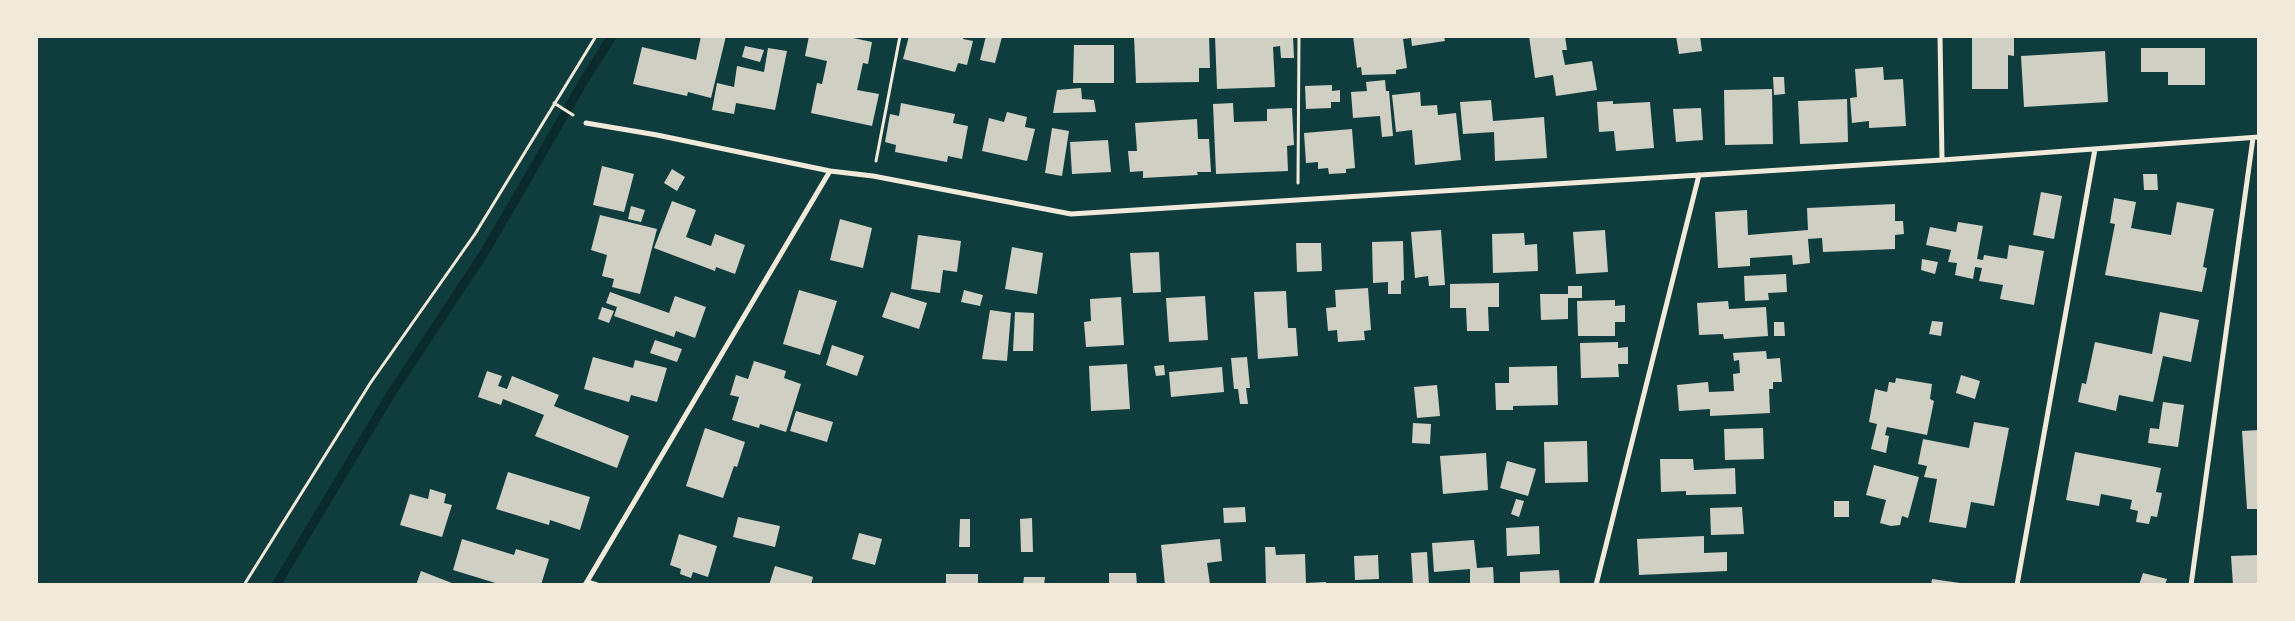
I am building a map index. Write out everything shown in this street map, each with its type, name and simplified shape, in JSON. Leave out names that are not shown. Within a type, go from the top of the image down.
[{"type":"street","points":[[1940,36],[1942,160]]},
{"type":"street","points":[[586,123],[657,135],[830,172],[873,176],[1071,214],[1942,160],[2256,137],[2191,585]]},
{"type":"street","points":[[2017,585],[2095,149]]},
{"type":"street","points":[[597,585],[586,583],[830,172]]},
{"type":"street","points":[[1596,585],[1699,175]]},
{"type":"path","points":[[244,585],[371,382],[475,234],[596,36]]},
{"type":"path","points":[[873,176],[900,36]]},
{"type":"path","points":[[1298,200],[1299,36]]},
{"type":"path","points":[[554,103],[586,123]]},
{"type":"building","points":[[701,36],[726,36],[711,98],[688,92],[687,96],[633,84],[642,47],[696,60]]},
{"type":"building","points":[[809,36],[844,36],[872,42],[868,64],[863,63],[857,90],[879,94],[872,126],[811,113],[817,83],[822,84],[827,61],[805,56]]},
{"type":"building","points":[[909,36],[963,36],[963,39],[973,41],[967,65],[958,63],[955,72],[903,59]]},
{"type":"building","points":[[986,36],[1002,37],[995,63],[980,60]]},
{"type":"building","points":[[1134,36],[1209,36],[1210,68],[1199,68],[1199,82],[1136,83]]},
{"type":"building","points":[[1215,36],[1293,36],[1294,58],[1281,58],[1280,46],[1273,47],[1275,87],[1217,89]]},
{"type":"building","points":[[1353,36],[1444,36],[1445,41],[1412,46],[1411,38],[1403,39],[1407,68],[1396,70],[1396,74],[1362,75],[1361,67],[1357,68]]},
{"type":"building","points":[[1529,36],[1565,36],[1567,50],[1562,50],[1565,65],[1592,61],[1597,90],[1556,96],[1553,75],[1535,78]]},
{"type":"building","points":[[1676,36],[1700,36],[1702,51],[1679,54]]},
{"type":"building","points":[[1972,36],[2014,36],[2014,56],[2008,55],[2008,89],[1972,89]]},
{"type":"building","points":[[1074,45],[1114,45],[1114,83],[1073,83]]},
{"type":"building","points":[[745,46],[764,50],[760,62],[742,57]]},
{"type":"building","points":[[768,48],[787,51],[775,110],[736,103],[734,114],[712,110],[717,83],[734,87],[737,66],[764,72]]},
{"type":"building","points":[[2141,48],[2205,48],[2205,85],[2168,85],[2168,72],[2141,72]]},
{"type":"building","points":[[2105,51],[2108,102],[2024,107],[2021,56]]},
{"type":"building","points":[[1883,67],[1884,80],[1903,79],[1906,126],[1869,128],[1869,121],[1852,123],[1850,98],[1857,97],[1855,69]]},
{"type":"building","points":[[1773,77],[1784,77],[1785,94],[1774,95]]},
{"type":"building","points":[[1385,80],[1386,91],[1389,91],[1393,136],[1382,137],[1380,116],[1353,118],[1351,92],[1367,91],[1366,82]]},
{"type":"building","points":[[1332,85],[1332,91],[1340,90],[1340,102],[1331,102],[1331,108],[1306,109],[1305,86]]},
{"type":"building","points":[[1081,88],[1082,99],[1094,100],[1096,112],[1053,113],[1057,90]]},
{"type":"building","points":[[1772,89],[1773,144],[1725,145],[1724,90]]},
{"type":"building","points":[[1420,92],[1421,106],[1437,105],[1438,115],[1456,113],[1461,160],[1415,165],[1412,130],[1396,132],[1392,95]]},
{"type":"building","points":[[1847,99],[1848,142],[1800,144],[1798,101]]},
{"type":"building","points":[[1491,100],[1493,121],[1544,117],[1547,158],[1495,161],[1494,132],[1463,134],[1460,102]]},
{"type":"building","points":[[1613,101],[1613,104],[1650,102],[1654,148],[1616,151],[1614,131],[1599,132],[1597,102]]},
{"type":"building","points":[[901,103],[955,114],[953,123],[968,126],[962,159],[948,156],[947,162],[895,152],[896,145],[885,142],[890,114],[899,116]]},
{"type":"building","points":[[1233,103],[1234,122],[1267,121],[1267,109],[1292,108],[1294,145],[1287,146],[1288,171],[1216,174],[1213,104]]},
{"type":"building","points":[[1701,108],[1703,140],[1676,142],[1673,109]]},
{"type":"building","points":[[1007,112],[1027,117],[1025,127],[1035,129],[1027,161],[982,151],[989,118],[1004,122]]},
{"type":"building","points":[[1197,119],[1198,139],[1209,139],[1211,172],[1197,172],[1198,175],[1143,178],[1143,171],[1130,172],[1128,151],[1137,151],[1135,123]]},
{"type":"building","points":[[1052,128],[1069,131],[1062,176],[1045,173]]},
{"type":"building","points":[[1352,129],[1355,168],[1346,169],[1346,173],[1329,174],[1328,168],[1318,169],[1318,162],[1306,163],[1304,133]]},
{"type":"building","points":[[1108,140],[1111,172],[1072,174],[1070,142]]},
{"type":"building","points":[[602,166],[634,174],[624,212],[593,205]]},
{"type":"building","points":[[672,169],[685,177],[677,191],[664,183]]},
{"type":"building","points":[[2143,174],[2157,174],[2158,190],[2144,190]]},
{"type":"building","points":[[2041,192],[2062,196],[2054,239],[2033,235]]},
{"type":"building","points":[[2114,198],[2136,202],[2131,228],[2171,235],[2177,202],[2214,209],[2203,267],[2207,268],[2202,292],[2105,275],[2115,224],[2110,223]]},
{"type":"building","points":[[672,201],[696,210],[686,237],[711,246],[715,234],[745,245],[735,274],[716,267],[715,271],[654,248]]},
{"type":"building","points":[[1895,204],[1895,221],[1903,221],[1904,234],[1895,235],[1895,249],[1823,252],[1822,238],[1808,239],[1810,263],[1793,265],[1792,255],[1750,258],[1750,266],[1718,268],[1715,212],[1747,210],[1748,235],[1808,230],[1807,208]]},
{"type":"building","points":[[631,206],[645,210],[641,222],[628,219]]},
{"type":"building","points":[[600,215],[657,229],[640,294],[612,287],[614,279],[602,276],[607,255],[591,250]]},
{"type":"building","points":[[840,219],[872,228],[863,268],[830,260]]},
{"type":"building","points":[[1958,222],[1983,226],[1977,259],[1983,260],[1984,255],[2007,259],[2009,245],[2044,251],[2034,305],[2000,299],[2003,285],[1979,281],[1982,268],[1975,267],[1973,279],[1955,275],[1957,263],[1948,262],[1951,250],[1926,245],[1930,227],[1956,232]]},
{"type":"building","points":[[1441,230],[1445,285],[1429,286],[1428,276],[1415,278],[1411,232]]},
{"type":"building","points":[[1605,230],[1608,272],[1576,274],[1573,232]]},
{"type":"building","points":[[1524,233],[1525,245],[1537,244],[1538,271],[1493,273],[1492,234]]},
{"type":"building","points":[[918,235],[961,241],[957,272],[943,270],[940,293],[911,289]]},
{"type":"building","points":[[1403,241],[1404,280],[1401,281],[1401,294],[1388,294],[1388,282],[1373,283],[1372,242]]},
{"type":"building","points":[[1296,243],[1321,243],[1322,271],[1297,272]]},
{"type":"building","points":[[1012,247],[1043,253],[1037,294],[1005,289]]},
{"type":"building","points":[[1159,252],[1161,292],[1133,293],[1130,253]]},
{"type":"building","points":[[1922,259],[1938,262],[1935,274],[1921,270]]},
{"type":"building","points":[[1786,274],[1787,292],[1768,293],[1769,300],[1745,301],[1744,276]]},
{"type":"building","points":[[1499,283],[1499,307],[1488,307],[1489,331],[1467,331],[1466,308],[1450,308],[1450,284]]},
{"type":"building","points":[[1568,286],[1582,286],[1582,298],[1568,298],[1568,319],[1541,320],[1540,294],[1568,294]]},
{"type":"building","points":[[1368,288],[1371,330],[1364,331],[1365,340],[1338,342],[1337,330],[1328,331],[1326,308],[1336,307],[1335,290]]},
{"type":"building","points":[[799,290],[837,301],[820,355],[783,344]]},
{"type":"building","points":[[964,290],[983,295],[980,306],[961,302]]},
{"type":"building","points":[[1286,291],[1288,328],[1296,328],[1298,356],[1258,359],[1254,292]]},
{"type":"building","points":[[610,292],[669,313],[675,296],[706,307],[695,338],[676,331],[674,337],[614,316],[617,307],[606,303]]},
{"type":"building","points":[[891,292],[927,303],[919,329],[882,317]]},
{"type":"building","points":[[1205,296],[1208,340],[1169,342],[1166,298]]},
{"type":"building","points":[[1121,297],[1124,345],[1086,347],[1084,322],[1091,321],[1090,299]]},
{"type":"building","points":[[1615,300],[1615,306],[1625,305],[1625,322],[1615,322],[1615,336],[1578,336],[1577,301]]},
{"type":"building","points":[[1728,301],[1729,309],[1766,307],[1768,336],[1724,339],[1723,334],[1699,335],[1697,303]]},
{"type":"building","points":[[602,307],[614,311],[609,323],[598,319]]},
{"type":"building","points":[[990,310],[1011,313],[1007,361],[982,359]]},
{"type":"building","points":[[1015,312],[1034,313],[1033,351],[1013,351]]},
{"type":"building","points":[[2160,312],[2199,320],[2191,362],[2163,356],[2153,402],[2119,395],[2116,411],[2078,402],[2082,383],[2086,384],[2095,342],[2152,354]]},
{"type":"building","points":[[1932,321],[1943,322],[1941,336],[1929,334]]},
{"type":"building","points":[[1774,322],[1784,322],[1785,336],[1774,336]]},
{"type":"building","points":[[655,340],[682,349],[677,362],[650,353]]},
{"type":"building","points":[[1618,342],[1618,348],[1628,347],[1628,364],[1618,364],[1619,377],[1581,378],[1580,343]]},
{"type":"building","points":[[832,345],[864,356],[857,376],[826,365]]},
{"type":"building","points":[[1766,351],[1767,359],[1780,358],[1782,382],[1773,382],[1773,389],[1769,389],[1770,413],[1710,416],[1710,409],[1679,411],[1677,385],[1708,382],[1709,392],[1734,391],[1733,374],[1740,373],[1739,360],[1734,361],[1733,353]]},
{"type":"building","points":[[593,357],[633,368],[635,360],[667,368],[657,402],[631,395],[629,402],[584,389]]},
{"type":"building","points":[[1247,357],[1250,388],[1246,388],[1248,404],[1240,404],[1238,389],[1234,389],[1231,358]]},
{"type":"building","points":[[754,361],[786,371],[784,378],[801,384],[786,432],[760,424],[759,428],[732,420],[739,397],[730,395],[736,375],[748,379]]},
{"type":"building","points":[[1127,364],[1130,409],[1091,411],[1089,366]]},
{"type":"building","points":[[1164,365],[1165,375],[1156,376],[1154,366]]},
{"type":"building","points":[[1557,366],[1558,405],[1513,406],[1513,410],[1496,410],[1495,383],[1509,383],[1509,367]]},
{"type":"building","points":[[1222,367],[1224,392],[1171,397],[1169,372]]},
{"type":"building","points":[[487,371],[502,376],[498,386],[507,389],[512,376],[559,395],[554,406],[629,436],[617,468],[535,436],[544,415],[503,399],[501,405],[478,397]]},
{"type":"building","points":[[1961,375],[1980,381],[1975,399],[1956,393]]},
{"type":"building","points":[[1896,378],[1932,384],[1930,399],[1934,401],[1927,435],[1887,427],[1885,435],[1889,436],[1886,453],[1871,449],[1877,424],[1869,422],[1875,389],[1887,392],[1889,382],[1895,383]]},
{"type":"building","points":[[1437,385],[1440,416],[1417,418],[1414,387]]},
{"type":"building","points":[[2163,402],[2184,405],[2178,447],[2148,443],[2150,428],[2159,429]]},
{"type":"building","points":[[796,411],[833,422],[827,442],[790,431]]},
{"type":"building","points":[[1974,422],[2009,428],[1994,506],[1971,502],[1966,528],[1929,522],[1937,479],[1924,477],[1927,466],[1918,464],[1923,439],[1969,448]]},
{"type":"building","points":[[1413,423],[1431,424],[1430,444],[1412,443]]},
{"type":"building","points":[[705,428],[745,442],[737,467],[734,466],[723,498],[686,486]]},
{"type":"building","points":[[1763,428],[1764,459],[1725,460],[1724,429]]},
{"type":"building","points":[[2259,430],[2259,509],[2247,509],[2242,431]]},
{"type":"building","points":[[1587,441],[1588,482],[1545,483],[1544,442]]},
{"type":"building","points":[[2075,452],[2161,468],[2156,492],[2162,493],[2157,517],[2151,516],[2149,524],[2136,522],[2138,511],[2130,509],[2132,500],[2101,494],[2099,506],[2066,500]]},
{"type":"building","points":[[1486,453],[1488,490],[1443,494],[1440,456]]},
{"type":"building","points":[[1660,459],[1693,459],[1694,470],[1735,468],[1736,494],[1686,495],[1686,491],[1661,492]]},
{"type":"building","points":[[1507,461],[1536,469],[1528,496],[1500,488]]},
{"type":"building","points":[[1874,465],[1919,477],[1908,518],[1902,516],[1900,525],[1891,526],[1880,523],[1886,500],[1866,495]]},
{"type":"building","points":[[508,472],[590,497],[580,530],[550,520],[549,525],[496,509]]},
{"type":"building","points":[[430,489],[446,494],[444,503],[452,505],[442,537],[400,525],[410,494],[428,499]]},
{"type":"building","points":[[1516,499],[1524,501],[1519,517],[1511,514]]},
{"type":"building","points":[[1834,501],[1849,501],[1849,517],[1834,517]]},
{"type":"building","points":[[1245,507],[1246,522],[1224,523],[1223,508]]},
{"type":"building","points":[[1742,507],[1744,534],[1711,535],[1710,508]]},
{"type":"building","points":[[738,517],[780,526],[775,547],[733,537]]},
{"type":"building","points":[[1032,518],[1033,552],[1021,552],[1020,519]]},
{"type":"building","points":[[960,519],[970,519],[970,547],[959,547]]},
{"type":"building","points":[[1539,526],[1540,554],[1507,556],[1506,528]]},
{"type":"building","points":[[859,533],[882,539],[875,565],[852,559]]},
{"type":"building","points":[[679,534],[717,546],[708,577],[693,572],[691,578],[680,574],[681,569],[670,565]]},
{"type":"building","points":[[1704,536],[1704,553],[1727,552],[1727,571],[1639,575],[1637,539]]},
{"type":"building","points":[[462,539],[514,555],[516,549],[549,559],[541,585],[502,585],[453,570]]},
{"type":"building","points":[[1220,539],[1222,561],[1207,563],[1210,584],[1165,585],[1161,545]]},
{"type":"building","points":[[1474,540],[1477,568],[1493,567],[1494,585],[1470,585],[1470,569],[1434,572],[1432,543]]},
{"type":"building","points":[[1265,547],[1275,547],[1276,555],[1305,554],[1306,583],[1326,582],[1326,585],[1266,585]]},
{"type":"building","points":[[1427,552],[1429,585],[1413,585],[1411,553]]},
{"type":"building","points":[[1378,555],[1379,579],[1355,580],[1354,556]]},
{"type":"building","points":[[2259,555],[2259,585],[2233,585],[2231,556]]},
{"type":"building","points":[[775,566],[813,577],[811,585],[769,585]]},
{"type":"building","points":[[1559,570],[1560,585],[1520,585],[1520,572]]},
{"type":"building","points":[[421,571],[457,585],[416,585]]},
{"type":"building","points":[[1109,573],[1136,573],[1137,585],[1109,585]]},
{"type":"building","points":[[2143,573],[2167,579],[2165,585],[2139,585]]},
{"type":"building","points":[[946,574],[978,574],[978,585],[946,585]]},
{"type":"building","points":[[1024,577],[1045,577],[1044,585],[1023,585]]},
{"type":"building","points":[[1932,579],[1967,584],[1967,585],[1931,585]]},
{"type":"waterway","points":[[276,585],[389,397],[486,250],[612,36]]}]
